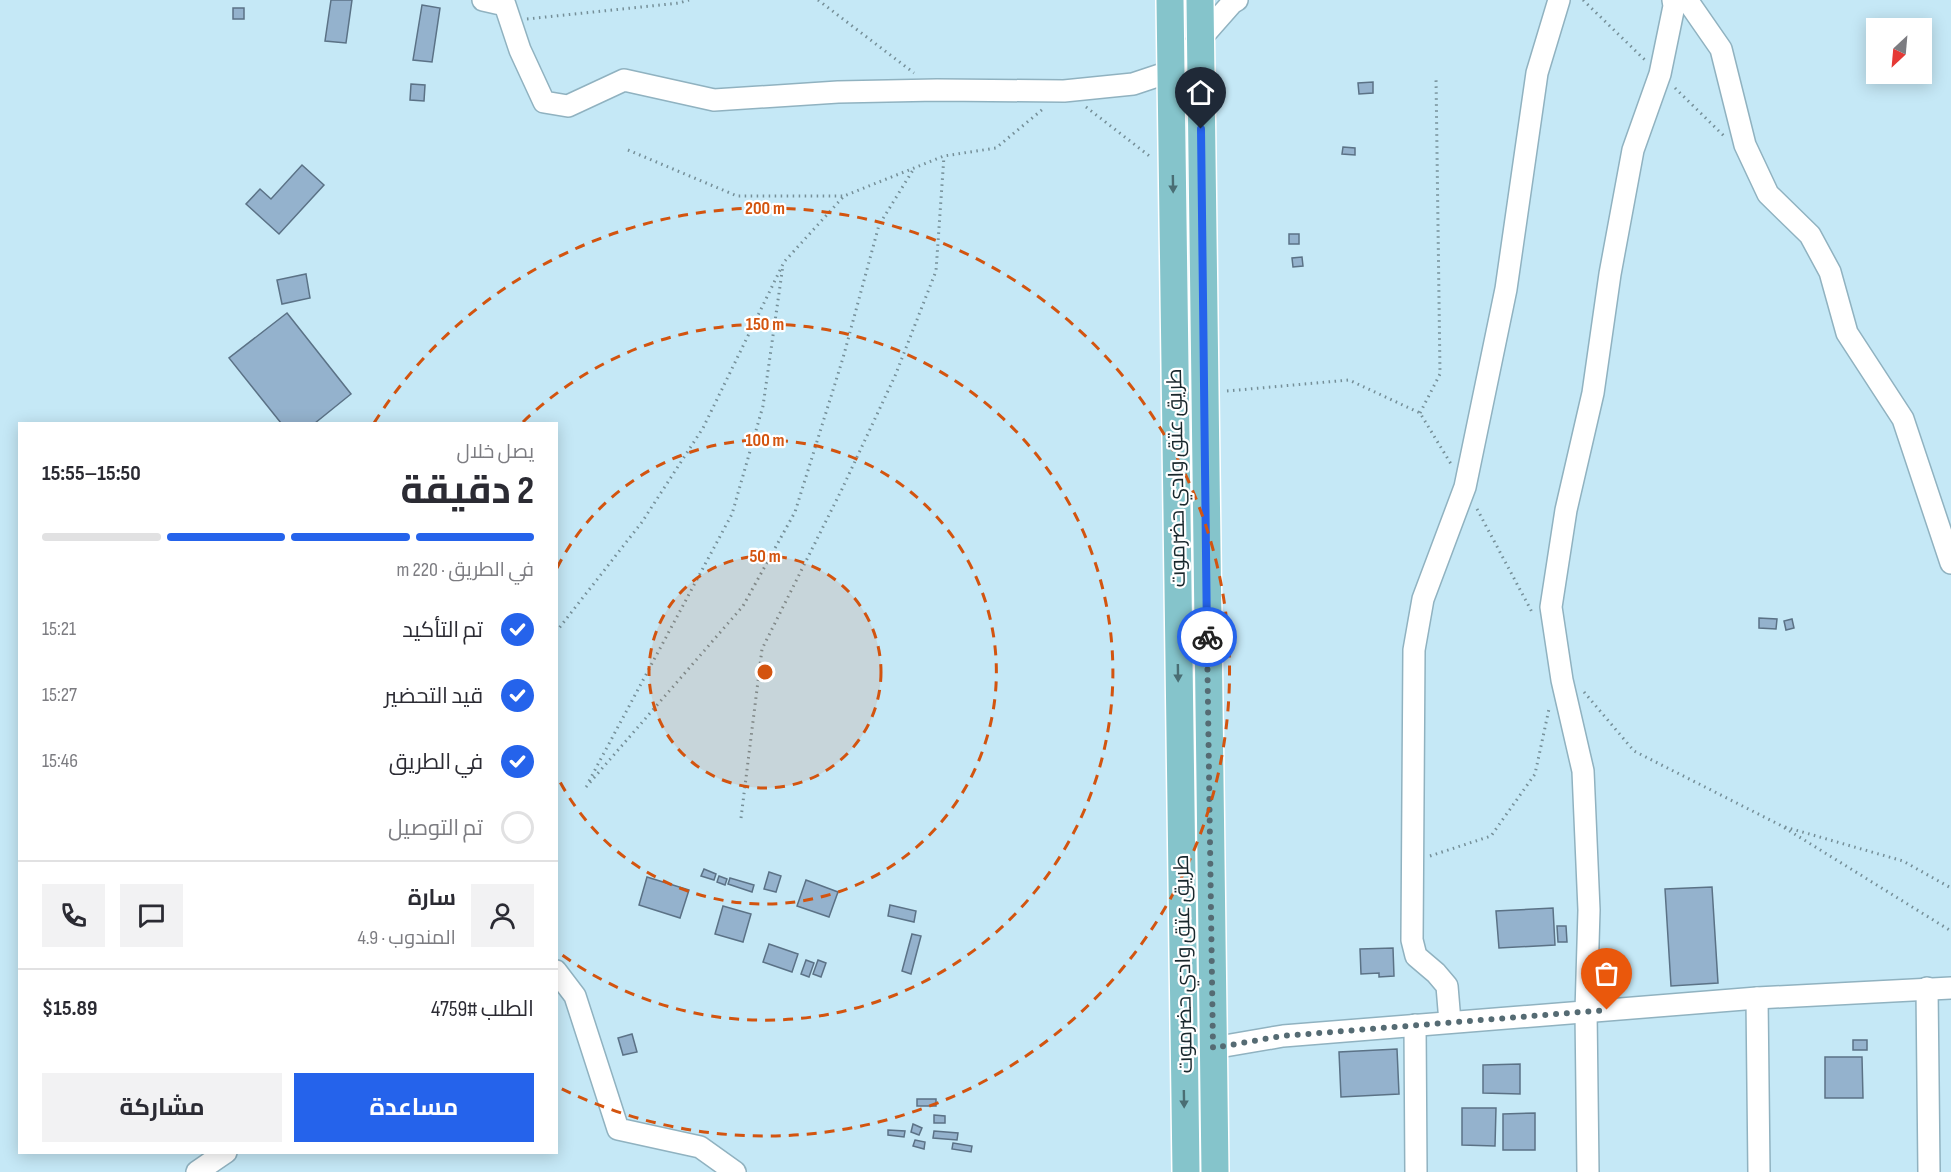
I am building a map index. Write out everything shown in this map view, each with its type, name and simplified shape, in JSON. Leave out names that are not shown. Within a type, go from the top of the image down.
[{"type":"main road","name":"طريق عتق وادي حضرموت","points":[[1170,0],[1186,1172]]},
{"type":"main road","name":"طريق عتق وادي حضرموت","points":[[1200,0],[1215,1172]]},
{"type":"street","points":[[483,0],[505,5],[520,50],[544,102],[568,106],[624,80],[714,100],[838,92],[1064,91],[1133,84],[1172,71],[1237,0]]},
{"type":"street","points":[[1450,1022],[1447,986],[1416,956],[1412,940],[1414,650],[1423,599],[1465,487],[1506,289],[1537,73],[1559,0]]},
{"type":"street","points":[[1588,1172],[1586,1011],[1589,910],[1583,771],[1562,680],[1551,608],[1566,510],[1593,393],[1610,274],[1633,150],[1660,74],[1674,6],[1673,0]]},
{"type":"street","points":[[1687,0],[1721,49],[1745,145],[1768,194],[1810,235],[1830,272],[1847,333],[1902,419],[1951,563]]},
{"type":"street","points":[[558,974],[575,996],[618,1130],[700,1147],[735,1172]]},
{"type":"street","points":[[1927,988],[1929,1172]]},
{"type":"street","points":[[1213,1048],[1282,1036],[1450,1022],[1757,998],[1951,988]]},
{"type":"street","points":[[1757,998],[1759,1172]]},
{"type":"street","points":[[1415,1025],[1416,1172]]},
{"type":"street","points":[[197,1172],[223,1154]]},
{"type":"path","points":[[510,20],[679,3],[689,0]]},
{"type":"path","points":[[818,0],[936,90]]},
{"type":"path","points":[[1420,413],[1440,374],[1436,77]]},
{"type":"path","points":[[627,150],[737,196],[844,196],[944,156],[996,148],[1064,91],[1173,173]]},
{"type":"path","points":[[741,819],[762,649],[842,489],[895,376],[936,271],[944,156]]},
{"type":"path","points":[[784,262],[763,406],[732,514],[586,788],[743,606],[795,512],[843,358],[879,225],[914,168]]},
{"type":"path","points":[[558,629],[642,522],[703,428],[784,262],[844,196]]},
{"type":"path","points":[[1204,393],[1349,380],[1420,413],[1465,487],[1537,620]]},
{"type":"path","points":[[1582,688],[1634,751],[1780,825],[1951,931]]},
{"type":"path","points":[[1411,862],[1491,836],[1535,774],[1550,706]]},
{"type":"path","points":[[1780,825],[1903,861],[1951,888]]},
{"type":"building","points":[[331,0],[352,0],[346,43],[325,41]]},
{"type":"building","points":[[422,5],[440,8],[432,62],[413,60]]},
{"type":"building","points":[[233,8],[244,8],[244,19],[233,19]]},
{"type":"building","points":[[1373,82],[1373,93],[1359,94],[1358,83]]},
{"type":"building","points":[[411,84],[425,85],[424,101],[410,100]]},
{"type":"building","points":[[1343,147],[1355,148],[1355,155],[1342,154]]},
{"type":"building","points":[[302,165],[324,185],[279,234],[246,204],[260,189],[271,199]]},
{"type":"building","points":[[1289,234],[1299,234],[1299,244],[1289,244]]},
{"type":"building","points":[[1302,257],[1303,266],[1293,267],[1292,258]]},
{"type":"building","points":[[306,274],[310,298],[282,304],[277,280]]},
{"type":"building","points":[[287,313],[351,394],[316,422],[280,422],[229,358]]},
{"type":"building","points":[[1759,618],[1777,619],[1776,629],[1759,628]]},
{"type":"building","points":[[1792,619],[1794,628],[1786,630],[1784,621]]},
{"type":"building","points":[[704,869],[716,874],[714,880],[701,876]]},
{"type":"building","points":[[769,872],[781,876],[776,892],[764,889]]},
{"type":"building","points":[[719,876],[727,879],[725,885],[717,882]]},
{"type":"building","points":[[647,877],[689,890],[680,918],[639,905]]},
{"type":"building","points":[[730,878],[754,885],[752,892],[728,884]]},
{"type":"building","points":[[806,880],[838,892],[829,917],[797,906]]},
{"type":"building","points":[[1712,887],[1718,983],[1671,986],[1665,889]]},
{"type":"building","points":[[890,905],[916,911],[914,922],[888,916]]},
{"type":"building","points":[[723,906],[751,914],[743,942],[715,934]]},
{"type":"building","points":[[1553,908],[1555,945],[1499,948],[1496,911]]},
{"type":"building","points":[[1557,926],[1566,926],[1567,942],[1558,942]]},
{"type":"building","points":[[912,934],[921,936],[911,974],[902,971]]},
{"type":"building","points":[[769,944],[798,954],[792,972],[763,962]]},
{"type":"building","points":[[1393,948],[1394,976],[1379,977],[1379,973],[1361,974],[1360,949]]},
{"type":"building","points":[[806,960],[814,963],[809,977],[801,974]]},
{"type":"building","points":[[818,960],[826,963],[821,977],[813,974]]},
{"type":"building","points":[[632,1034],[637,1052],[623,1055],[618,1038]]},
{"type":"building","points":[[1853,1040],[1867,1040],[1867,1050],[1853,1050]]},
{"type":"building","points":[[1397,1049],[1399,1094],[1341,1097],[1339,1052]]},
{"type":"building","points":[[1825,1057],[1862,1057],[1863,1098],[1825,1098]]},
{"type":"building","points":[[1520,1064],[1520,1094],[1483,1093],[1483,1065]]},
{"type":"building","points":[[917,1099],[936,1099],[936,1106],[917,1106]]},
{"type":"building","points":[[1462,1108],[1496,1108],[1495,1146],[1462,1145]]},
{"type":"building","points":[[1535,1113],[1535,1150],[1503,1150],[1503,1114]]},
{"type":"building","points":[[934,1115],[945,1116],[945,1123],[934,1123]]},
{"type":"building","points":[[913,1124],[922,1128],[919,1135],[911,1132]]},
{"type":"building","points":[[888,1130],[905,1131],[904,1137],[888,1135]]},
{"type":"building","points":[[934,1131],[958,1133],[957,1140],[933,1138]]},
{"type":"building","points":[[915,1140],[925,1142],[924,1149],[913,1146]]},
{"type":"building","points":[[953,1143],[972,1146],[971,1152],[952,1149]]},
{"type":"way so far","points":[[1207,637],[1213,1048],[1282,1036],[1607,1010]]},
{"type":"route","points":[[1201,129],[1207,637]]}]
